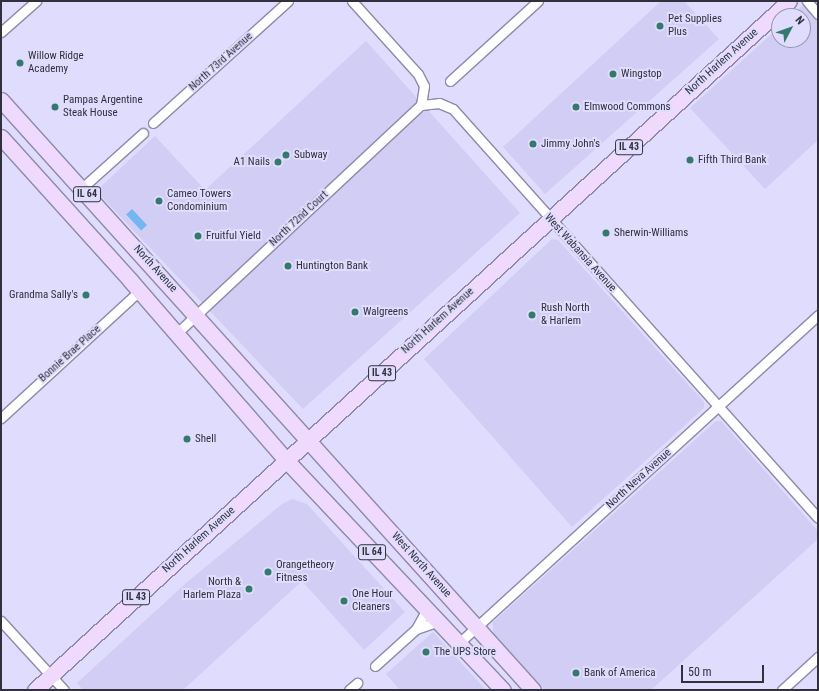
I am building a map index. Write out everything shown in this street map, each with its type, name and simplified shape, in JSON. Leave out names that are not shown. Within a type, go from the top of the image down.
[{"type":"main road","name":"North Harlem Avenue","points":[[35,690],[789,1]]},
{"type":"main road","name":"North Avenue","points":[[1,100],[196,314],[308,440]]},
{"type":"main road","name":"IL 64","points":[[1,137],[139,291],[286,460],[504,690]]},
{"type":"main road","name":"West North Avenue","points":[[308,440],[533,690]]},
{"type":"street","points":[[1,32],[36,1]]},
{"type":"street","name":"North 73rd Avenue","points":[[153,123],[288,1]]},
{"type":"street","points":[[352,1],[418,74],[424,86],[422,105]]},
{"type":"street","points":[[450,81],[538,1]]},
{"type":"street","points":[[807,1],[818,14]]},
{"type":"street","name":"West Wabansia Avenue","points":[[422,105],[439,103],[453,109],[818,518]]},
{"type":"street","name":"North 72nd Court","points":[[176,334],[422,105]]},
{"type":"street","points":[[82,188],[143,133]]},
{"type":"street","name":"Bonnie Brae Place","points":[[1,418],[139,291]]},
{"type":"street","name":"North Neva Avenue","points":[[460,642],[818,315]]},
{"type":"street","points":[[375,666],[416,629],[427,609]]},
{"type":"street","points":[[1,621],[64,690]]},
{"type":"street","points":[[416,629],[439,621]]},
{"type":"street","points":[[782,690],[818,657]]},
{"type":"street","points":[[349,690],[357,683]]},
{"type":"shaded area","name":"Elmwood Commons","points":[[661,1],[684,1],[719,39],[545,194],[503,147]]},
{"type":"shaded area","points":[[807,1],[818,1],[818,140],[765,189],[690,108],[771,34],[771,48],[811,48],[811,8],[800,8]]},
{"type":"shaded area","points":[[366,41],[520,213],[303,409],[96,191],[155,136],[205,190]]},
{"type":"shaded area","points":[[552,239],[558,240],[704,402],[704,408],[572,527],[424,359]]},
{"type":"shaded area","points":[[716,421],[721,421],[818,531],[818,539],[651,690],[545,690],[493,633],[493,622]]},
{"type":"shaded area","points":[[292,499],[307,504],[405,612],[364,650],[302,581],[183,690],[83,690],[77,683],[186,583],[282,504]]},
{"type":"shaded area","points":[[433,632],[486,690],[400,690],[386,674]]},
{"type":"water","points":[[132,209],[147,225],[141,231],[126,214]]},
{"type":"place","name":"Pet Supplies Plus","points":[[660,26]]},
{"type":"place","name":"Willow Ridge Academy","points":[[20,63]]},
{"type":"place","name":"Wingstop","points":[[613,74]]},
{"type":"place","name":"Pampas Argentine Steak House","points":[[55,107]]},
{"type":"place","name":"Elmwood Commons","points":[[576,107]]},
{"type":"place","name":"Jimmy John's","points":[[533,144]]},
{"type":"place","name":"Subway","points":[[286,155]]},
{"type":"place","name":"Fifth Third Bank","points":[[690,160]]},
{"type":"place","name":"A1 Nails","points":[[278,162]]},
{"type":"place","name":"Cameo Towers Condominium","points":[[159,201]]},
{"type":"place","name":"Sherwin-Williams","points":[[606,233]]},
{"type":"place","name":"Fruitful Yield","points":[[198,236]]},
{"type":"place","name":"Huntington Bank","points":[[288,266]]},
{"type":"place","name":"Grandma Sally's","points":[[86,295]]},
{"type":"place","name":"Walgreens","points":[[355,312]]},
{"type":"place","name":"Rush North & Harlem","points":[[532,315]]},
{"type":"place","name":"Shell","points":[[187,439]]},
{"type":"place","name":"Orangetheory Fitness","points":[[268,572]]},
{"type":"place","name":"North & Harlem Plaza","points":[[249,589]]},
{"type":"place","name":"One Hour Cleaners","points":[[344,601]]},
{"type":"place","name":"The UPS Store","points":[[426,652]]},
{"type":"place","name":"Bank of America","points":[[576,673]]}]
